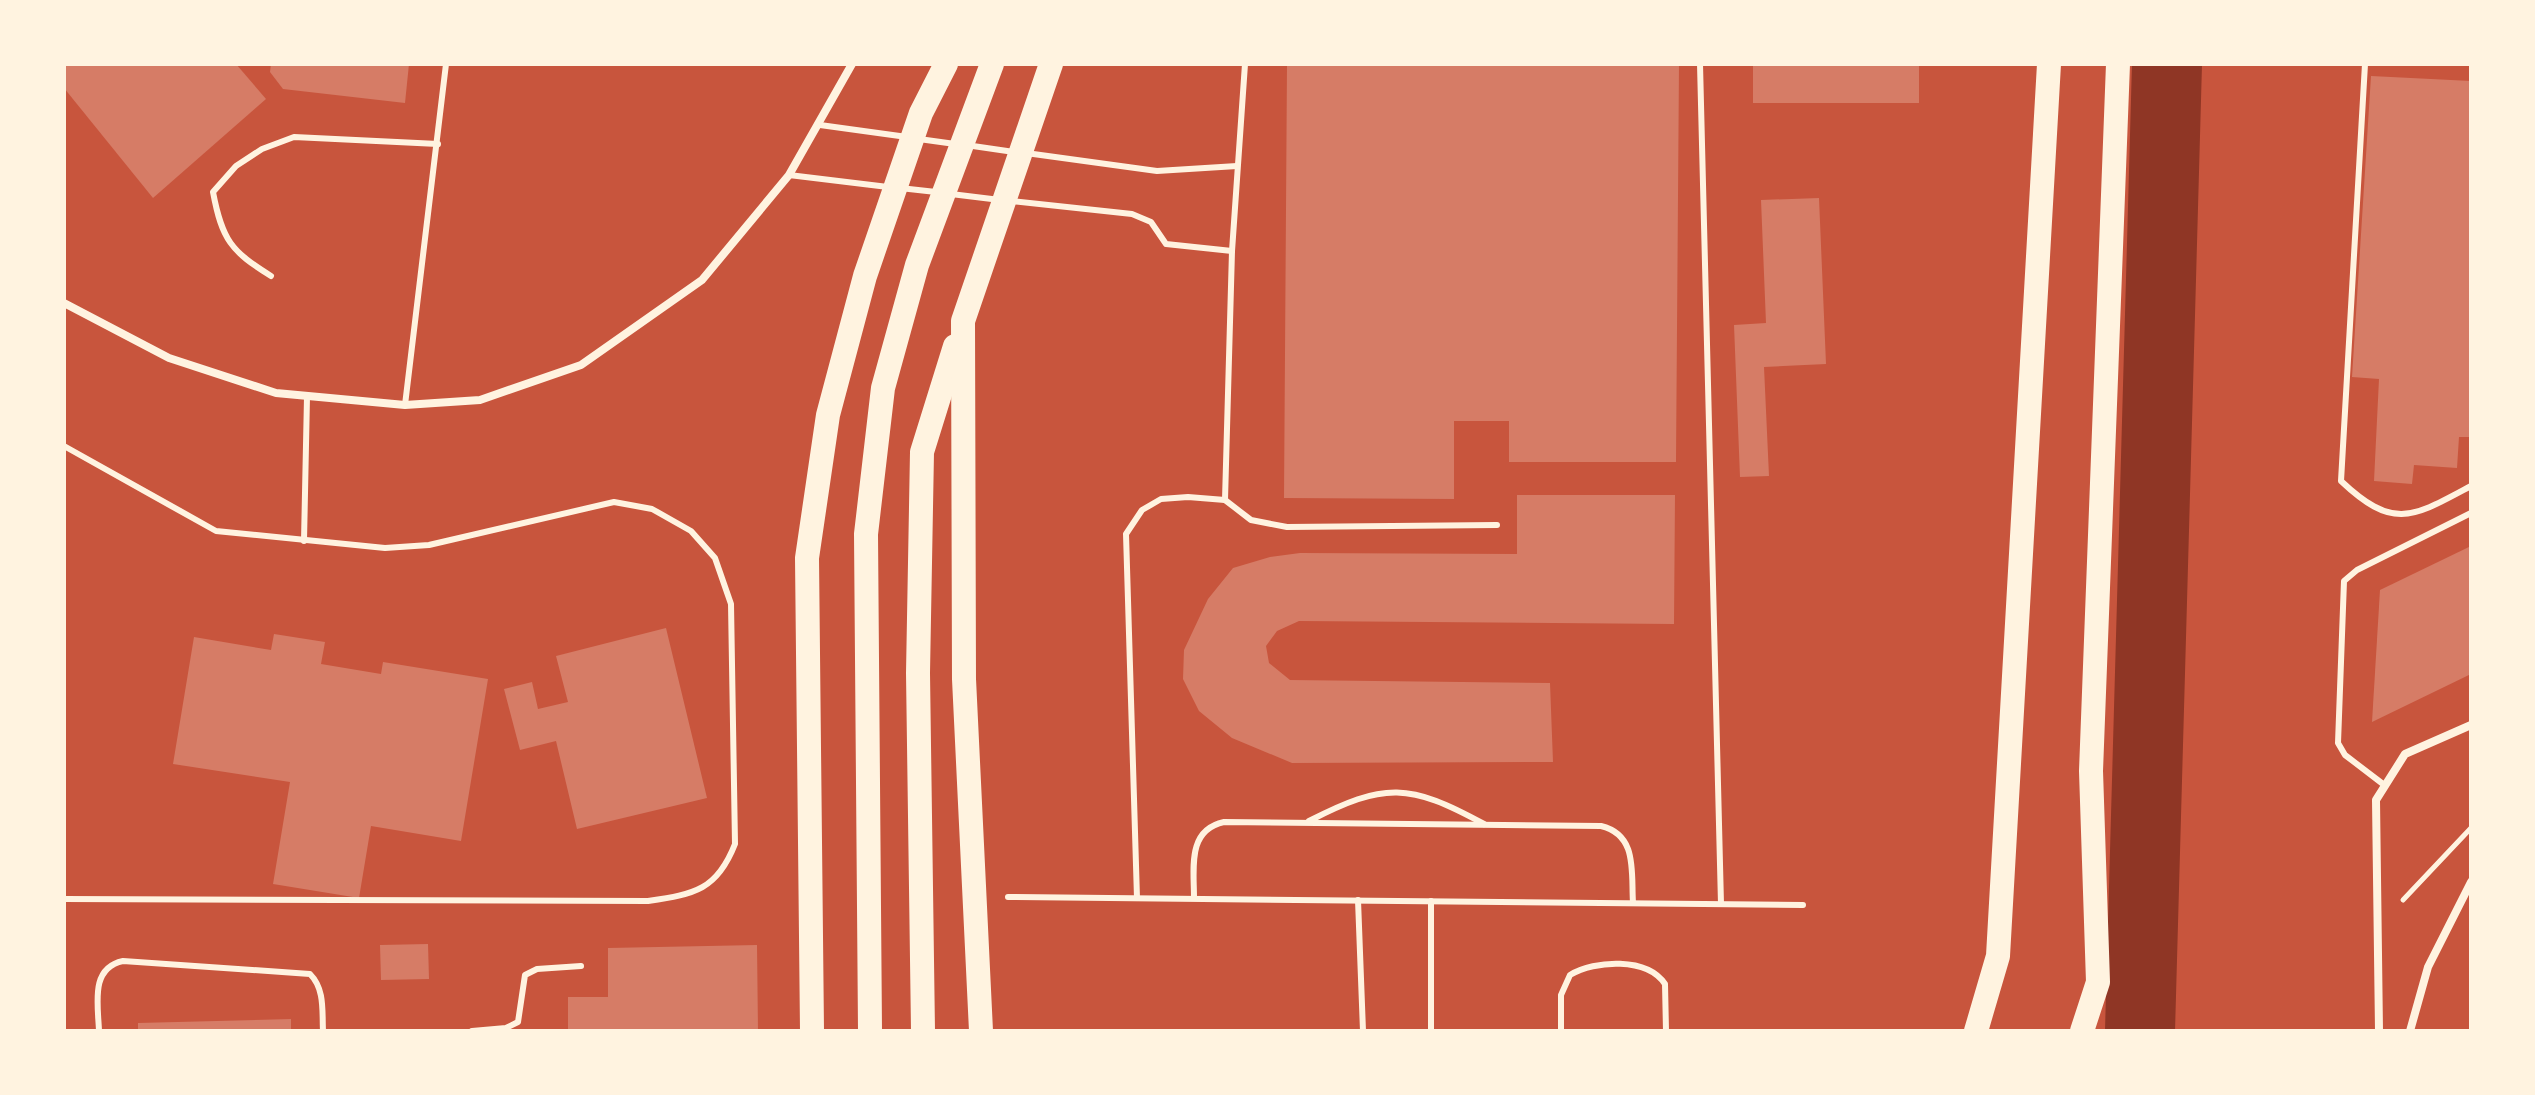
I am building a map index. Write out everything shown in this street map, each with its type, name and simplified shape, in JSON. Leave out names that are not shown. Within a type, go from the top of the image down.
[{"type":"highway","points":[[812,1031],[807,558],[828,415],[865,276],[921,113],[946,64]]},
{"type":"highway","points":[[870,1031],[866,534],[883,388],[917,265],[992,64]]},
{"type":"highway","points":[[923,1031],[918,673],[922,452],[963,321],[1051,64]]},
{"type":"highway","points":[[1976,1031],[1998,956],[2049,64]]},
{"type":"highway","points":[[2095,1031],[2098,982],[2091,771],[2118,64]]},
{"type":"highway","points":[[963,321],[964,679],[981,1031]]},
{"type":"highway","points":[[2082,1031],[2098,982]]},
{"type":"street","points":[[64,303],[169,358],[276,393],[405,405],[480,400],[581,365],[702,280],[789,175],[852,64]]},
{"type":"street","points":[[2379,1031],[2376,800],[2383,784],[2405,754],[2471,725]]},
{"type":"street","points":[[2410,1031],[2428,967],[2471,882]]},
{"type":"lane","points":[[405,405],[446,64]]},
{"type":"lane","points":[[1225,500],[1232,251],[1245,64]]},
{"type":"lane","points":[[1700,64],[1721,904]]},
{"type":"lane","points":[[2365,64],[2341,481],[2363,502],[2391,515],[2404,517],[2420,513],[2471,486]]},
{"type":"lane","points":[[820,125],[1157,171],[1237,166]]},
{"type":"lane","points":[[271,276],[235,253],[217,216],[213,192],[236,166],[262,149],[294,137],[438,144]]},
{"type":"lane","points":[[789,175],[1132,214],[1151,222],[1166,244],[1232,251]]},
{"type":"lane","points":[[304,541],[307,397]]},
{"type":"lane","points":[[64,446],[216,531],[385,548],[429,545],[614,502],[652,509],[691,531],[715,558],[731,604],[735,844],[724,872],[688,895],[648,901],[64,899]]},
{"type":"lane","points":[[1137,898],[1126,534],[1142,510],[1161,499],[1225,500],[1251,520],[1287,527],[1497,525]]},
{"type":"lane","points":[[2383,784],[2345,755],[2338,743],[2344,581],[2357,570],[2471,513]]},
{"type":"lane","points":[[1305,823],[1359,797],[1397,792],[1435,798],[1487,825]]},
{"type":"lane","points":[[1194,898],[1195,851],[1204,830],[1224,822],[1612,829],[1628,844],[1633,903]]},
{"type":"lane","points":[[1008,897],[1803,905]]},
{"type":"lane","points":[[1358,900],[1363,1031]]},
{"type":"lane","points":[[1431,901],[1431,1031]]},
{"type":"lane","points":[[99,1031],[98,985],[102,973],[111,964],[123,961],[310,974],[318,982],[321,993],[323,1031]]},
{"type":"lane","points":[[1561,1031],[1561,995],[1570,975],[1590,966],[1637,965],[1649,968],[1665,984],[1666,1031]]},
{"type":"lane","points":[[472,1031],[506,1028],[518,1022],[525,975],[537,969],[581,966]]},
{"type":"path","points":[[2376,930],[2471,828]]},
{"type":"building","points":[[64,64],[236,64],[266,99],[153,198],[64,88]]},
{"type":"building","points":[[271,64],[409,64],[405,103],[283,89],[270,72]]},
{"type":"building","points":[[1287,64],[1679,64],[1676,462],[1509,462],[1509,421],[1454,421],[1454,499],[1284,498]]},
{"type":"building","points":[[1753,64],[1919,64],[1919,103],[1753,103]]},
{"type":"building","points":[[2371,76],[2471,81],[2471,437],[2459,437],[2457,468],[2414,465],[2412,484],[2374,481],[2379,379],[2352,377]]},
{"type":"building","points":[[1819,198],[1826,364],[1764,367],[1769,476],[1740,477],[1734,325],[1766,323],[1761,200]]},
{"type":"building","points":[[1517,495],[1675,495],[1674,624],[1299,621],[1277,631],[1266,646],[1269,663],[1290,680],[1550,683],[1553,762],[1292,763],[1232,738],[1199,711],[1183,679],[1184,650],[1208,599],[1233,568],[1270,557],[1300,553],[1517,554]]},
{"type":"building","points":[[2471,546],[2471,674],[2372,722],[2380,590]]},
{"type":"building","points":[[666,628],[707,798],[577,829],[556,741],[520,750],[504,689],[532,682],[538,709],[568,702],[556,656]]},
{"type":"building","points":[[274,634],[325,642],[321,664],[381,674],[383,662],[488,679],[461,841],[371,826],[359,898],[273,884],[290,782],[173,764],[194,637],[271,650]]},
{"type":"building","points":[[428,944],[429,979],[381,980],[380,945]]},
{"type":"building","points":[[757,945],[758,1031],[568,1031],[568,997],[608,997],[608,948]]},
{"type":"building","points":[[291,1019],[291,1031],[138,1031],[138,1023]]},
{"type":"waterway","points":[[2140,1031],[2167,64]]}]
